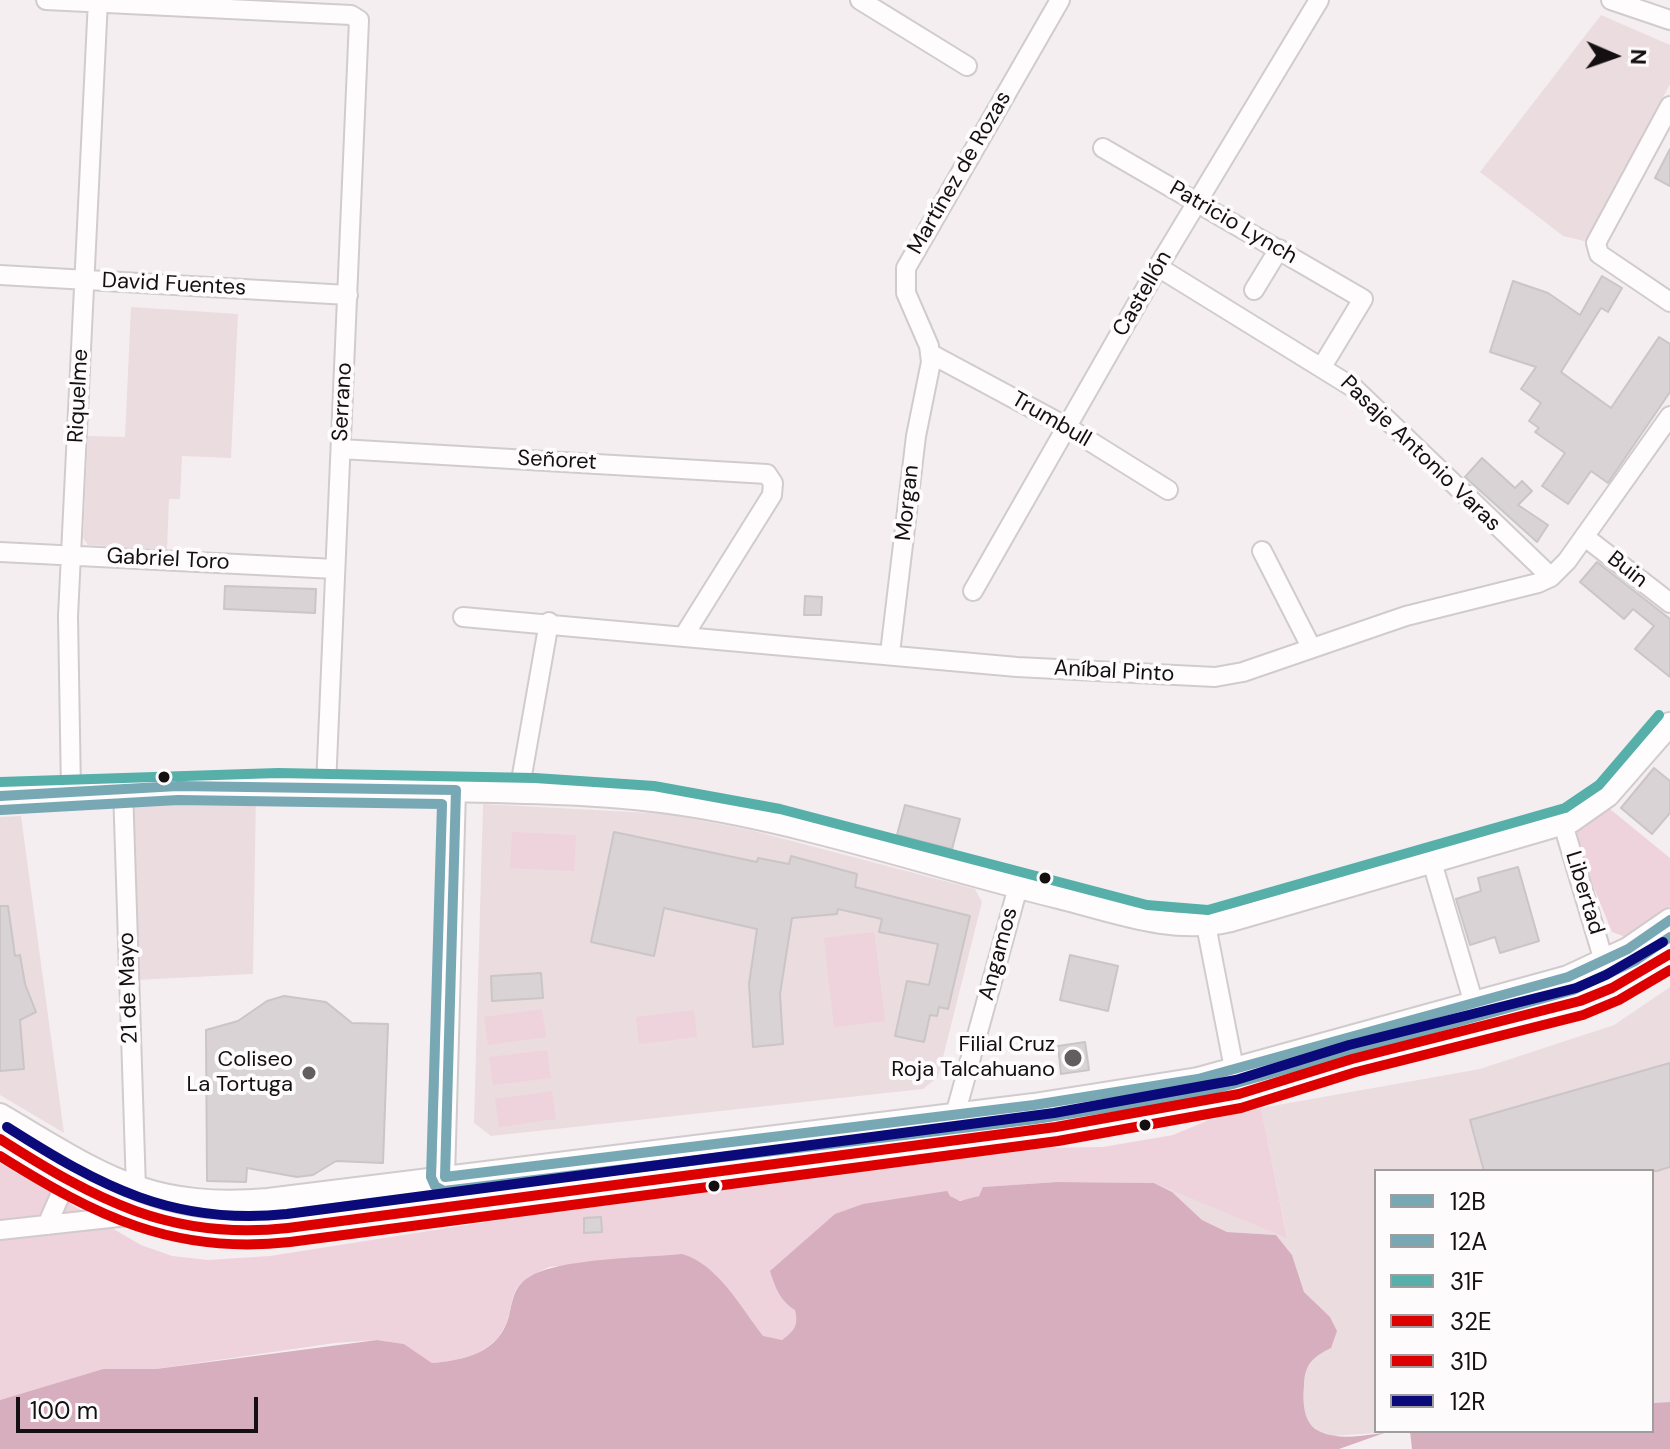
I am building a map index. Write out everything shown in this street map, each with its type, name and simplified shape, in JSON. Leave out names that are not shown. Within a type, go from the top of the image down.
[{"type":"main road","points":[[0,796],[123,788],[326,786],[648,800],[722,811],[1163,922],[1206,925],[1563,824],[1589,811],[1608,795],[1670,724]]},
{"type":"main road","points":[[0,1115],[86,1165],[136,1189],[175,1199],[234,1202],[1126,1092],[1233,1070],[1568,977],[1605,962],[1670,920]]},
{"type":"main road","points":[[0,1139],[66,1182],[137,1215],[201,1230],[250,1231],[1056,1127],[1239,1094],[1367,1055],[1580,1001],[1635,976],[1670,954]]},
{"type":"street","points":[[46,0],[98,1]]},
{"type":"street","points":[[860,0],[967,66]]},
{"type":"street","name":"Martínez de Rozas","points":[[931,354],[906,293],[906,268],[1060,0]]},
{"type":"street","name":"Castellón","points":[[973,591],[1158,267],[1319,0]]},
{"type":"street","points":[[1611,0],[1670,20]]},
{"type":"street","name":"Serrano","points":[[98,1],[357,18],[360,24],[326,786]]},
{"type":"street","name":"Riquelme","points":[[71,791],[68,664],[71,555],[98,1]]},
{"type":"street","points":[[1670,106],[1598,238],[1596,249],[1603,257],[1670,302]]},
{"type":"street","name":"Patricio Lynch","points":[[1103,148],[1363,299],[1323,365]]},
{"type":"street","points":[[1254,290],[1279,249]]},
{"type":"street","name":"Pasaje Antonio Varas","points":[[1158,267],[1323,365],[1376,407],[1551,577]]},
{"type":"street","name":"David Fuentes","points":[[0,275],[348,295]]},
{"type":"street","name":"Trumbull","points":[[931,354],[1067,427],[1168,490]]},
{"type":"street","name":"Morgan","points":[[890,653],[909,482],[931,354]]},
{"type":"street","name":"Aníbal Pinto","points":[[463,617],[685,634],[1027,668],[1215,677],[1235,674],[1406,616],[1520,589],[1551,577],[1585,537],[1670,416]]},
{"type":"street","name":"Señoret","points":[[341,449],[756,471],[771,478],[772,495],[685,634]]},
{"type":"street","name":"Buin","points":[[1585,537],[1670,603]]},
{"type":"street","points":[[1262,551],[1311,647]]},
{"type":"street","name":"Gabriel Toro","points":[[0,552],[335,569]]},
{"type":"street","points":[[519,792],[549,622]]},
{"type":"street","name":"21 de Mayo","points":[[123,788],[136,1189]]},
{"type":"street","points":[[449,1207],[445,1177],[456,790]]},
{"type":"street","name":"Libertad","points":[[1563,824],[1612,988]]},
{"type":"street","points":[[1432,862],[1474,1004]]},
{"type":"street","name":"Angamos","points":[[955,1115],[1018,887]]},
{"type":"street","points":[[1206,925],[1239,1094]]},
{"type":"street","name":"Libertad","points":[[1605,962],[1635,976]]},
{"type":"street","points":[[47,1225],[66,1182]]},
{"type":"street","points":[[0,1230],[137,1215]]},
{"type":"shaded area","points":[[1601,15],[1670,45],[1670,84],[1588,242],[1563,236],[1480,172]]},
{"type":"shaded area","points":[[131,307],[238,314],[231,458],[182,456],[180,499],[169,499],[167,549],[88,545],[83,538],[88,436],[125,437]]},
{"type":"shaded area","points":[[132,794],[256,794],[253,974],[137,980]]},
{"type":"shaded area","points":[[483,804],[669,814],[750,830],[975,889],[982,902],[938,1077],[923,1089],[491,1136],[474,1123]]},
{"type":"shaded area","points":[[1610,809],[1670,858],[1670,906],[1626,937],[1612,932],[1571,832]]},
{"type":"shaded area","points":[[21,816],[64,1133],[0,1095],[0,817]]},
{"type":"shaded area","points":[[512,832],[576,835],[574,871],[510,868]]},
{"type":"shaded area","points":[[874,932],[885,1021],[834,1027],[824,938]]},
{"type":"shaded area","points":[[1670,987],[1670,1402],[1654,1403],[1654,1169],[1374,1169],[1376,1433],[1333,1436],[1308,1423],[1304,1411],[1304,1372],[1316,1356],[1331,1348],[1317,1305],[1304,1292],[1292,1255],[1276,1235],[1227,1232],[1202,1220],[1172,1192],[1154,1183],[1287,1237],[1261,1108],[1480,1069],[1614,1025]]},
{"type":"shaded area","points":[[542,1009],[546,1037],[488,1045],[484,1017]]},
{"type":"shaded area","points":[[694,1010],[697,1037],[639,1044],[636,1017]]},
{"type":"shaded area","points":[[547,1050],[551,1078],[493,1085],[489,1057]]},
{"type":"shaded area","points":[[552,1091],[556,1119],[499,1127],[495,1099]]},
{"type":"shaded area","points":[[1261,1108],[1287,1238],[1154,1183],[1057,1182],[984,1187],[983,1193],[966,1200],[950,1196],[867,1204],[794,1331],[782,1340],[763,1337],[714,1273],[682,1254],[549,1267],[521,1283],[503,1330],[488,1347],[456,1360],[432,1363],[404,1344],[377,1340],[335,1343],[156,1369],[103,1369],[0,1400],[0,1163],[141,1245],[172,1256],[208,1260],[270,1256],[600,1204],[1032,1148],[1103,1147],[1173,1135],[1209,1120]]},
{"type":"shaded area","points":[[1057,1182],[1154,1183],[1172,1192],[1202,1220],[1227,1232],[1276,1235],[1292,1255],[1304,1292],[1330,1317],[1337,1331],[1331,1348],[1311,1362],[1305,1377],[1305,1412],[1310,1424],[1321,1432],[1352,1437],[1381,1433],[1654,1433],[1654,1403],[1670,1402],[1670,1449],[0,1449],[0,1400],[103,1369],[156,1369],[377,1340],[404,1344],[432,1363],[468,1357],[497,1339],[504,1329],[515,1293],[525,1280],[545,1270],[582,1262],[682,1254],[695,1259],[718,1277],[763,1336],[782,1340],[794,1328],[795,1310],[779,1293],[770,1271],[835,1214],[863,1204],[947,1191],[960,1201],[979,1196],[983,1187]]},
{"type":"pier","points":[[1384,1433],[1410,1433],[1412,1449],[1339,1449]]},
{"type":"building","points":[[1670,149],[1670,186],[1655,178]]},
{"type":"building","points":[[1602,276],[1622,288],[1608,312],[1601,308],[1561,372],[1611,408],[1659,337],[1670,344],[1670,392],[1608,483],[1591,471],[1568,504],[1542,486],[1565,453],[1535,432],[1539,428],[1529,421],[1541,403],[1521,389],[1536,367],[1490,352],[1513,281],[1548,293],[1580,315]]},
{"type":"building","points":[[1482,458],[1515,488],[1522,481],[1532,491],[1518,505],[1548,525],[1537,542],[1465,477]]},
{"type":"building","points":[[1597,562],[1670,619],[1670,677],[1635,649],[1654,626],[1633,609],[1624,619],[1580,582]]},
{"type":"building","points":[[225,586],[316,589],[315,613],[224,609]]},
{"type":"building","points":[[805,596],[822,597],[821,615],[804,615]]},
{"type":"building","points":[[1654,768],[1670,781],[1670,813],[1652,834],[1621,808]]},
{"type":"building","points":[[905,805],[960,819],[952,849],[897,835]]},
{"type":"building","points":[[614,832],[757,862],[758,858],[789,864],[791,856],[857,874],[855,887],[970,916],[948,1009],[939,1007],[937,1016],[930,1015],[924,1042],[895,1036],[907,981],[929,985],[938,944],[879,932],[882,919],[838,909],[837,914],[792,918],[780,994],[783,1044],[753,1047],[749,984],[757,929],[664,908],[654,956],[591,942]]},
{"type":"building","points":[[1518,867],[1539,941],[1500,953],[1495,937],[1470,945],[1456,899],[1481,891],[1478,878]]},
{"type":"building","points":[[0,906],[8,906],[15,956],[20,955],[25,984],[36,1012],[20,1020],[24,1069],[0,1071]]},
{"type":"building","points":[[1070,955],[1118,966],[1108,1011],[1060,1000]]},
{"type":"building","points":[[541,973],[543,998],[492,1001],[491,976]]},
{"type":"building","points":[[284,996],[326,1002],[352,1023],[388,1024],[383,1163],[336,1161],[313,1175],[297,1177],[247,1168],[246,1182],[207,1181],[206,1030],[238,1021],[267,1001]]},
{"type":"building","name":"Filial Cruz Roja Talcahuano","points":[[1085,1042],[1089,1070],[1061,1074],[1058,1046]]},
{"type":"building","points":[[1670,1063],[1670,1167],[1657,1171],[1483,1169],[1470,1120]]},
{"type":"building","points":[[601,1217],[602,1232],[584,1233],[584,1218]]},
{"type":"transit line","name":"31F","points":[[0,782],[278,773],[535,778],[654,786],[780,809],[1147,905],[1208,910],[1565,808],[1599,785],[1659,715]]},
{"type":"transit line","name":"12B","points":[[0,796],[178,786],[456,790],[445,1177],[1034,1105],[1198,1079],[1568,977],[1628,949],[1670,920]]},
{"type":"transit line","name":"12A","points":[[1,810],[178,800],[442,804],[431,1177],[435,1186],[444,1191],[1036,1119],[1200,1093],[1573,990],[1635,961],[1670,937]]},
{"type":"transit line","name":"12R","points":[[7,1127],[106,1184],[139,1197],[208,1214],[287,1214],[1054,1113],[1236,1080],[1349,1045],[1576,988],[1606,975],[1663,942]]},
{"type":"transit line","name":"32E","points":[[0,1139],[102,1197],[171,1222],[207,1228],[288,1228],[1056,1127],[1239,1094],[1352,1059],[1580,1001],[1612,988],[1670,954]]},
{"type":"transit line","name":"31D","points":[[0,1156],[69,1197],[137,1226],[209,1242],[290,1242],[1058,1141],[1241,1108],[1356,1072],[1583,1015],[1619,1000],[1670,970]]},
{"type":"place","name":"Filial Cruz Roja Talcahuano","points":[[1073,1058]]},
{"type":"place","name":"Coliseo La Tortuga","points":[[309,1073]]}]
